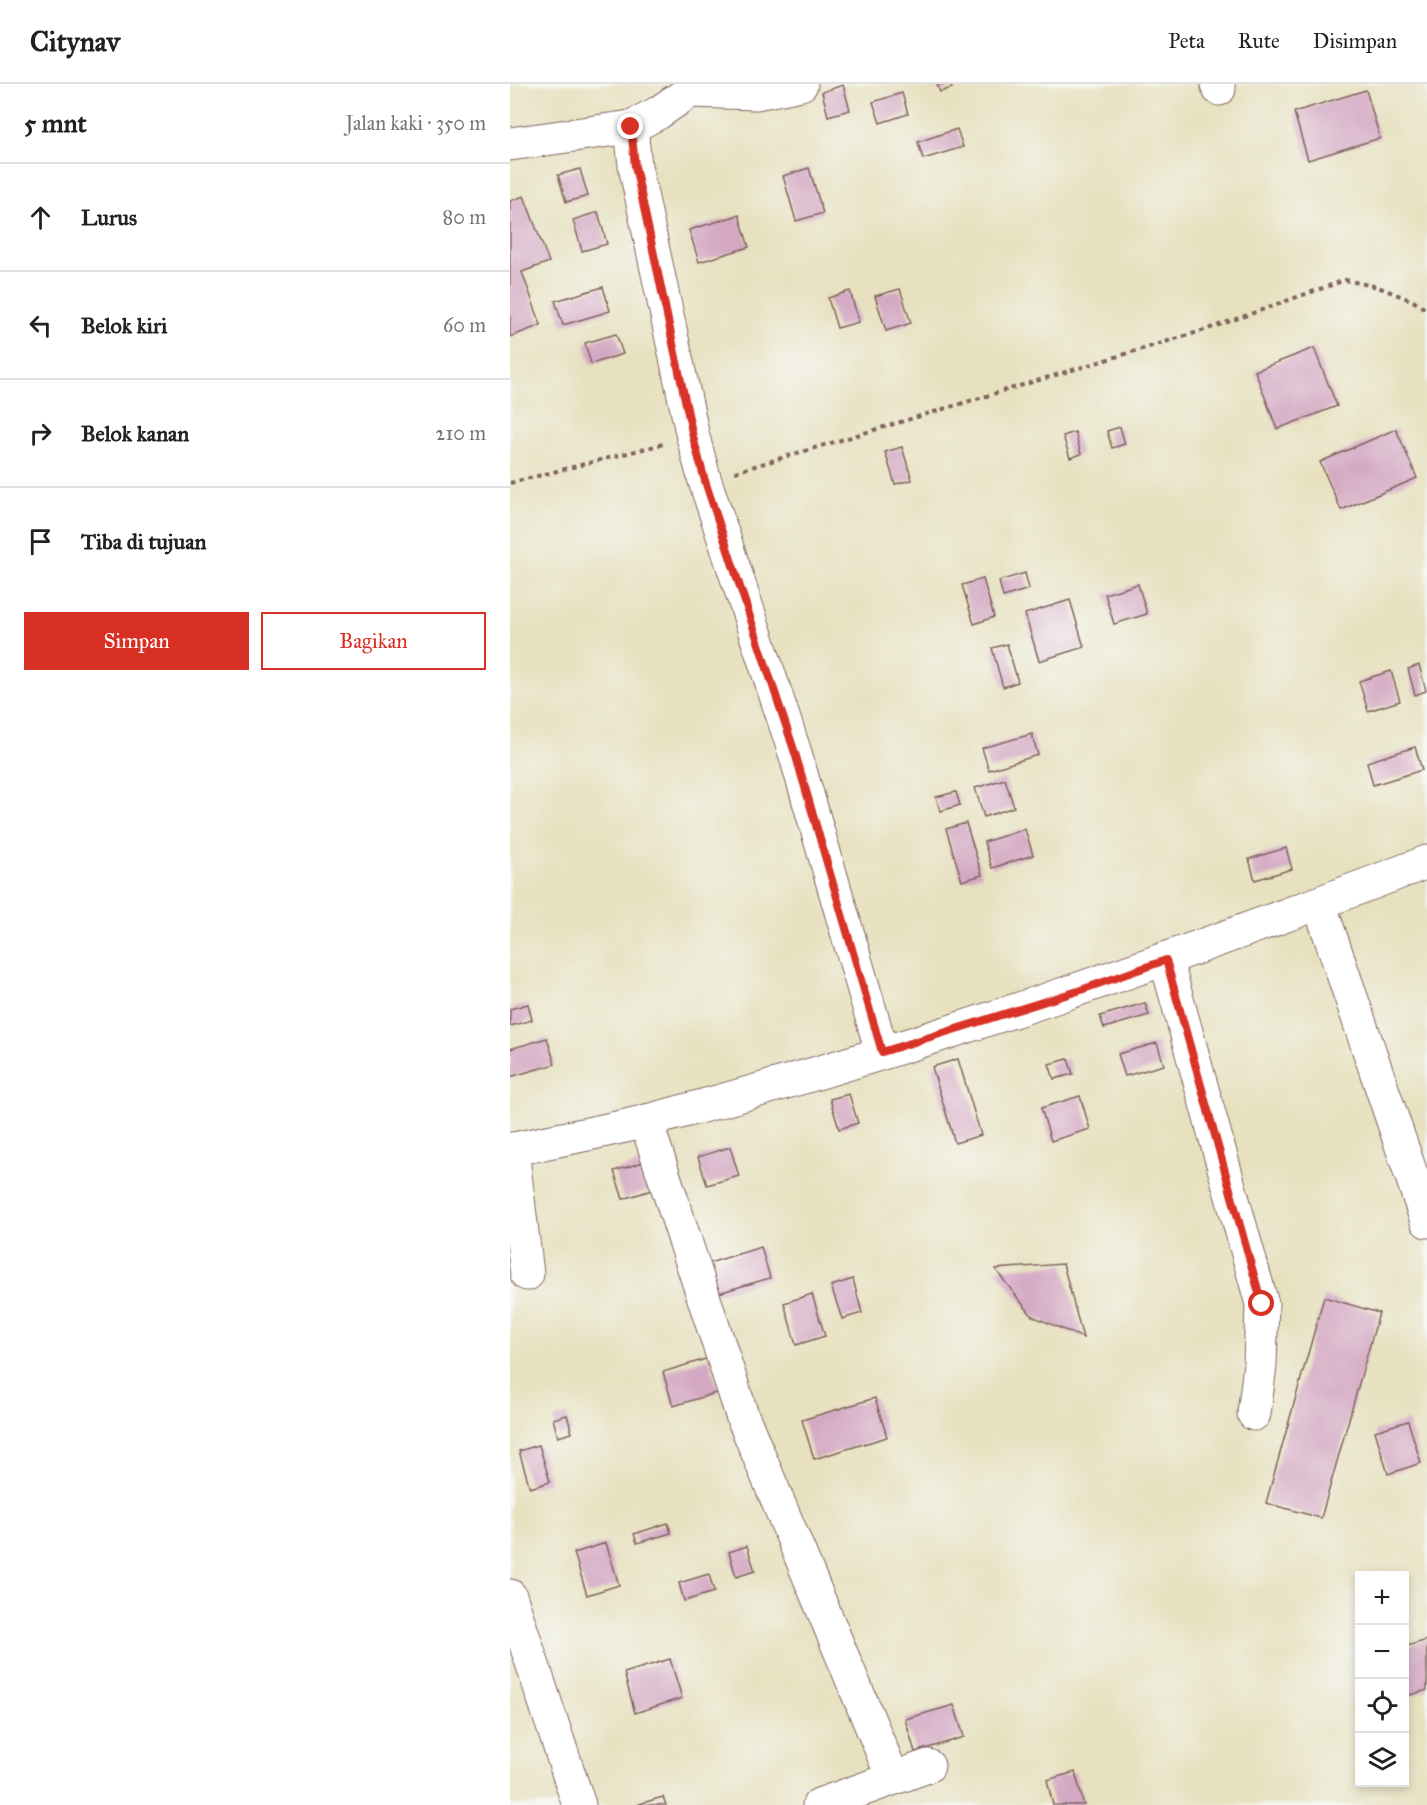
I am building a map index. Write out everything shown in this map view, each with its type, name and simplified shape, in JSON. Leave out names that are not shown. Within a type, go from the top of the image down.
[{"type":"street","points":[[510,144],[631,127],[658,113],[690,88],[756,93],[801,84]]},
{"type":"street","points":[[631,127],[635,166],[693,437],[705,481],[795,753],[882,1052]]},
{"type":"street","points":[[527,1274],[511,1150],[646,1121],[882,1052],[1078,991],[1427,862]]},
{"type":"street","points":[[1319,903],[1427,1221]]},
{"type":"street","points":[[1166,960],[1262,1304],[1260,1365],[1254,1414]]},
{"type":"street","points":[[646,1121],[742,1415],[893,1778]]},
{"type":"street","points":[[510,1596],[579,1805]]},
{"type":"street","points":[[819,1805],[928,1766]]},
{"type":"path","points":[[705,481],[1208,329],[1345,280],[1378,287],[1413,301],[1427,310]]},
{"type":"path","points":[[510,483],[693,437]]},
{"type":"building","points":[[937,84],[951,84],[952,88],[940,92]]},
{"type":"building","points":[[843,85],[850,110],[828,116],[822,92]]},
{"type":"building","points":[[1366,90],[1380,138],[1308,160],[1294,112]]},
{"type":"building","points":[[902,93],[908,114],[880,123],[873,102]]},
{"type":"building","points":[[957,129],[963,147],[923,159],[918,142]]},
{"type":"building","points":[[809,168],[823,213],[796,221],[783,176]]},
{"type":"building","points":[[580,169],[588,196],[566,202],[558,175]]},
{"type":"building","points":[[524,196],[549,262],[522,272],[541,325],[510,337],[510,201]]},
{"type":"building","points":[[598,212],[607,244],[582,251],[573,220]]},
{"type":"building","points":[[739,215],[749,247],[699,262],[689,230]]},
{"type":"building","points":[[603,287],[610,311],[563,325],[555,301]]},
{"type":"building","points":[[900,289],[911,323],[886,331],[875,296]]},
{"type":"building","points":[[850,291],[859,322],[837,328],[828,298]]},
{"type":"building","points":[[616,334],[623,354],[591,364],[585,343]]},
{"type":"building","points":[[1314,348],[1337,406],[1277,429],[1255,371]]},
{"type":"building","points":[[1120,427],[1125,444],[1112,448],[1107,431]]},
{"type":"building","points":[[1396,429],[1417,478],[1341,510],[1320,462]]},
{"type":"building","points":[[1075,432],[1081,454],[1070,458],[1063,436]]},
{"type":"building","points":[[902,447],[912,480],[895,484],[885,452]]},
{"type":"building","points":[[1025,573],[1029,589],[1003,597],[999,581]]},
{"type":"building","points":[[983,579],[994,617],[974,624],[962,585]]},
{"type":"building","points":[[1138,584],[1147,614],[1114,624],[1105,594]]},
{"type":"building","points":[[1070,600],[1084,647],[1039,661],[1025,614]]},
{"type":"building","points":[[1007,644],[1018,682],[1003,687],[992,648]]},
{"type":"building","points":[[1419,665],[1426,691],[1415,695],[1408,669]]},
{"type":"building","points":[[1391,671],[1400,701],[1368,711],[1359,681]]},
{"type":"building","points":[[1032,734],[1038,755],[989,770],[982,748]]},
{"type":"building","points":[[1415,747],[1422,770],[1373,785],[1367,762]]},
{"type":"building","points":[[1005,779],[1014,807],[984,817],[975,788]]},
{"type":"building","points":[[956,792],[960,805],[941,811],[936,797]]},
{"type":"building","points":[[966,823],[982,875],[962,881],[946,829]]},
{"type":"building","points":[[1025,829],[1033,855],[992,868],[984,842]]},
{"type":"building","points":[[1286,848],[1292,869],[1255,880],[1249,859]]},
{"type":"building","points":[[1145,1003],[1149,1015],[1104,1028],[1100,1016]]},
{"type":"building","points":[[528,1004],[532,1020],[510,1026],[510,1009]]},
{"type":"building","points":[[547,1038],[555,1064],[510,1077],[510,1049]]},
{"type":"building","points":[[1157,1043],[1164,1065],[1125,1076],[1118,1054]]},
{"type":"building","points":[[958,1059],[981,1135],[955,1143],[932,1067]]},
{"type":"building","points":[[1068,1059],[1073,1074],[1054,1079],[1049,1064]]},
{"type":"building","points":[[849,1094],[858,1123],[839,1129],[830,1099]]},
{"type":"building","points":[[1080,1096],[1090,1129],[1051,1141],[1041,1108]]},
{"type":"building","points":[[730,1147],[739,1176],[707,1185],[698,1157]]},
{"type":"building","points":[[647,1161],[655,1189],[623,1199],[614,1171]]},
{"type":"building","points":[[761,1247],[770,1278],[715,1294],[706,1264]]},
{"type":"building","points":[[1063,1264],[1083,1338],[1032,1316],[995,1269]]},
{"type":"building","points":[[853,1279],[862,1313],[842,1319],[831,1286]]},
{"type":"building","points":[[812,1294],[825,1336],[796,1345],[784,1303]]},
{"type":"building","points":[[1324,1297],[1379,1313],[1321,1518],[1266,1503]]},
{"type":"building","points":[[709,1358],[719,1392],[673,1406],[663,1372]]},
{"type":"building","points":[[875,1398],[887,1437],[814,1459],[802,1420]]},
{"type":"building","points":[[567,1415],[572,1433],[558,1437],[553,1419]]},
{"type":"building","points":[[1408,1421],[1421,1463],[1388,1474],[1375,1431]]},
{"type":"building","points":[[539,1445],[550,1482],[530,1488],[519,1451]]},
{"type":"building","points":[[668,1523],[671,1533],[637,1543],[634,1534]]},
{"type":"building","points":[[606,1543],[619,1585],[587,1595],[574,1553]]},
{"type":"building","points":[[747,1546],[755,1571],[736,1577],[729,1552]]},
{"type":"building","points":[[709,1574],[714,1592],[684,1601],[679,1583]]},
{"type":"building","points":[[1427,1640],[1427,1690],[1409,1695],[1409,1679],[1409,1645]]},
{"type":"building","points":[[670,1659],[682,1698],[635,1713],[624,1673]]},
{"type":"building","points":[[954,1705],[964,1737],[915,1752],[905,1719]]},
{"type":"building","points":[[1075,1772],[1084,1805],[1053,1805],[1047,1780]]},
{"type":"building","points":[[663,1797],[666,1805],[639,1805],[639,1804]]},
{"type":"route","points":[[631,127],[635,166],[693,437],[705,481],[795,753],[882,1052],[1078,991],[1166,960],[1262,1304]]}]
